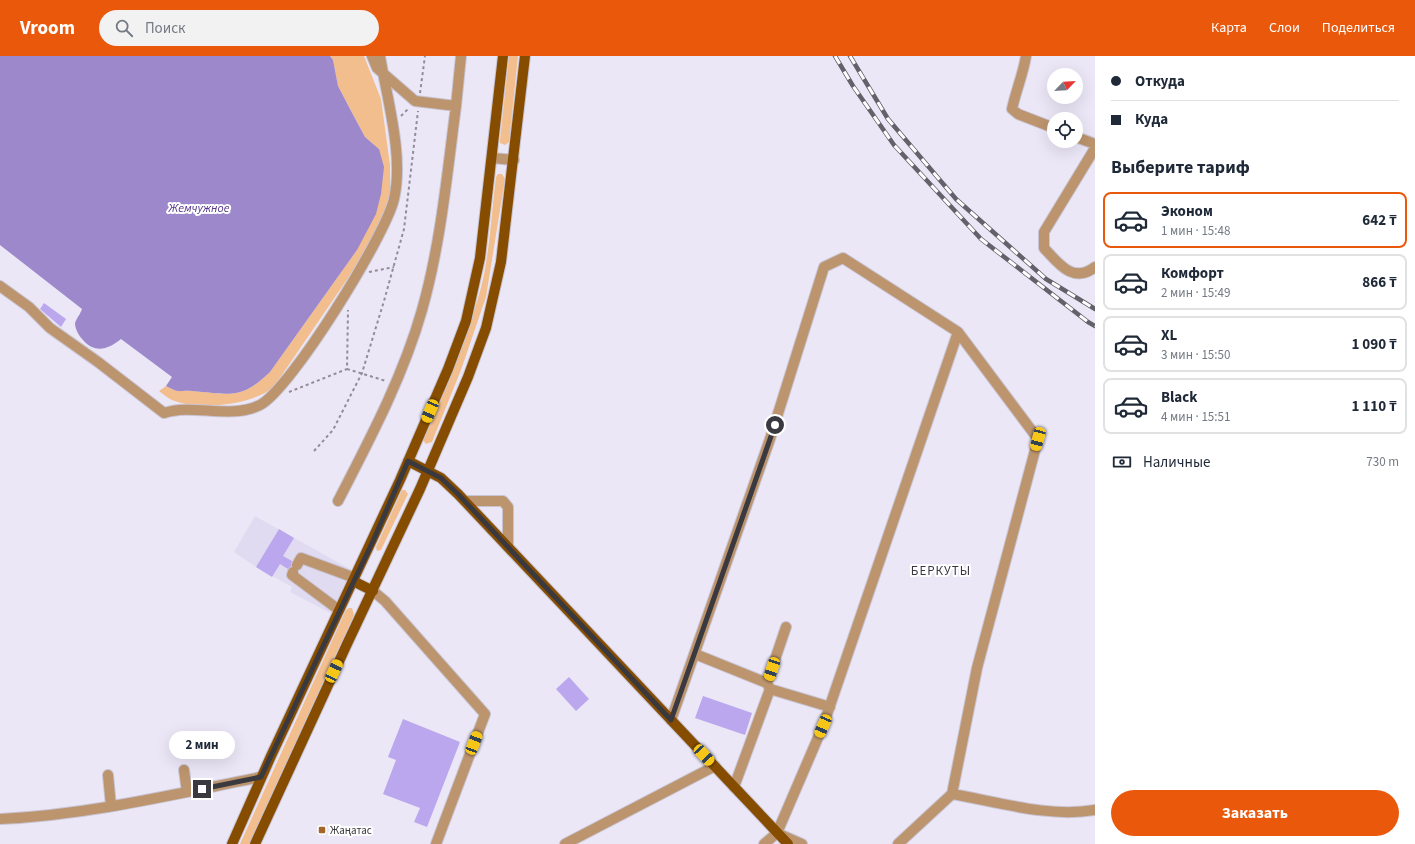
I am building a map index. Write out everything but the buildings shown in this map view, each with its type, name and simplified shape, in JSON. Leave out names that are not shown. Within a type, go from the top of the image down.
[{"type":"main road","points":[[232,844],[261,777],[354,580],[408,461],[448,369],[466,321],[480,258],[504,56]]},
{"type":"main road","points":[[255,844],[428,470],[468,377],[486,328],[502,262],[525,56]]},
{"type":"main road","points":[[408,461],[441,478],[465,501],[788,844]]},
{"type":"main road","points":[[354,580],[372,591]]},
{"type":"street","points":[[372,56],[377,68],[417,101],[456,106]]},
{"type":"street","points":[[0,286],[29,306],[50,328],[98,362],[164,413],[184,411],[227,412],[253,408],[268,399],[292,372],[317,338],[356,274],[386,219],[394,199],[397,167],[392,126],[380,56]]},
{"type":"street","points":[[338,501],[395,384],[422,310],[437,249],[456,106],[461,56]]},
{"type":"street","points":[[1026,56],[1023,76],[1012,109],[1018,114],[1047,125]]},
{"type":"street","points":[[1083,140],[1095,144]]},
{"type":"street","points":[[1095,148],[1044,232],[1044,248],[1060,266],[1072,274],[1087,273],[1095,267]]},
{"type":"street","points":[[492,158],[514,160]]},
{"type":"street","points":[[671,720],[696,654],[770,439],[824,267],[843,258],[958,332],[1038,439],[977,668],[952,794],[898,844]]},
{"type":"street","points":[[764,844],[777,833],[830,707],[958,332]]},
{"type":"street","points":[[465,501],[503,501],[508,507],[508,547]]},
{"type":"street","points":[[339,610],[292,575],[295,568],[301,558],[354,580]]},
{"type":"street","points":[[372,591],[385,600],[485,714],[436,844]]},
{"type":"street","points":[[734,787],[786,627]]},
{"type":"street","points":[[696,654],[768,686],[830,707]]},
{"type":"street","points":[[565,844],[715,766]]},
{"type":"street","points":[[184,770],[188,792]]},
{"type":"street","points":[[108,775],[111,806]]},
{"type":"street","points":[[0,819],[39,817],[111,806],[261,777]]},
{"type":"street","points":[[952,794],[1053,812],[1081,813],[1095,810]]},
{"type":"street","points":[[777,833],[802,844]]},
{"type":"path","points":[[314,451],[334,430],[362,373],[394,267],[404,229],[412,179],[417,101],[425,56]]},
{"type":"path","points":[[392,126],[417,101]]},
{"type":"path","points":[[356,274],[394,267]]},
{"type":"path","points":[[347,369],[348,288]]},
{"type":"path","points":[[288,392],[347,369],[395,384]]},
{"type":"shaded area","points":[[330,56],[364,56],[381,99],[390,165],[390,199],[381,225],[346,281],[273,388],[251,399],[210,406],[183,403],[172,400],[159,391],[166,386],[179,391],[226,394],[243,391],[260,381],[270,372],[357,250],[379,149],[365,137],[350,109],[338,86],[333,60]]},
{"type":"shaded area","points":[[509,56],[518,56],[509,142],[505,145],[500,143],[500,140]]},
{"type":"shaded area","points":[[498,174],[502,174],[505,179],[486,297],[461,370],[432,442],[426,444],[423,440],[460,350],[483,281],[490,236],[496,177]]},
{"type":"shaded area","points":[[402,490],[405,490],[408,494],[381,550],[377,551],[376,547]]},
{"type":"shaded area","points":[[255,516],[357,573],[336,616],[290,592],[292,587],[256,567],[234,552]]},
{"type":"shaded area","points":[[352,608],[354,615],[249,844],[240,844],[346,610]]},
{"type":"water","name":"Жемчужное","points":[[0,56],[330,56],[333,60],[338,86],[350,109],[365,137],[379,149],[384,167],[381,194],[376,214],[357,250],[270,372],[260,381],[243,391],[226,394],[179,391],[166,386],[172,377],[121,339],[112,345],[102,348],[92,347],[88,344],[76,330],[75,325],[82,309],[0,245]]},
{"type":"railway","points":[[835,56],[853,86],[894,145],[981,239],[1095,326]]},
{"type":"railway","points":[[850,56],[888,119],[956,199],[1046,279],[1095,309]]},
{"type":"place","name":"Жаңатас","points":[[322,830]]},
{"type":"district","name":"БЕРКУТЫ","points":[[941,571]]},
{"type":"route","points":[[202,789],[261,777],[327,634],[373,541],[408,461],[441,478],[458,494],[671,720],[696,654],[775,425]]}]
